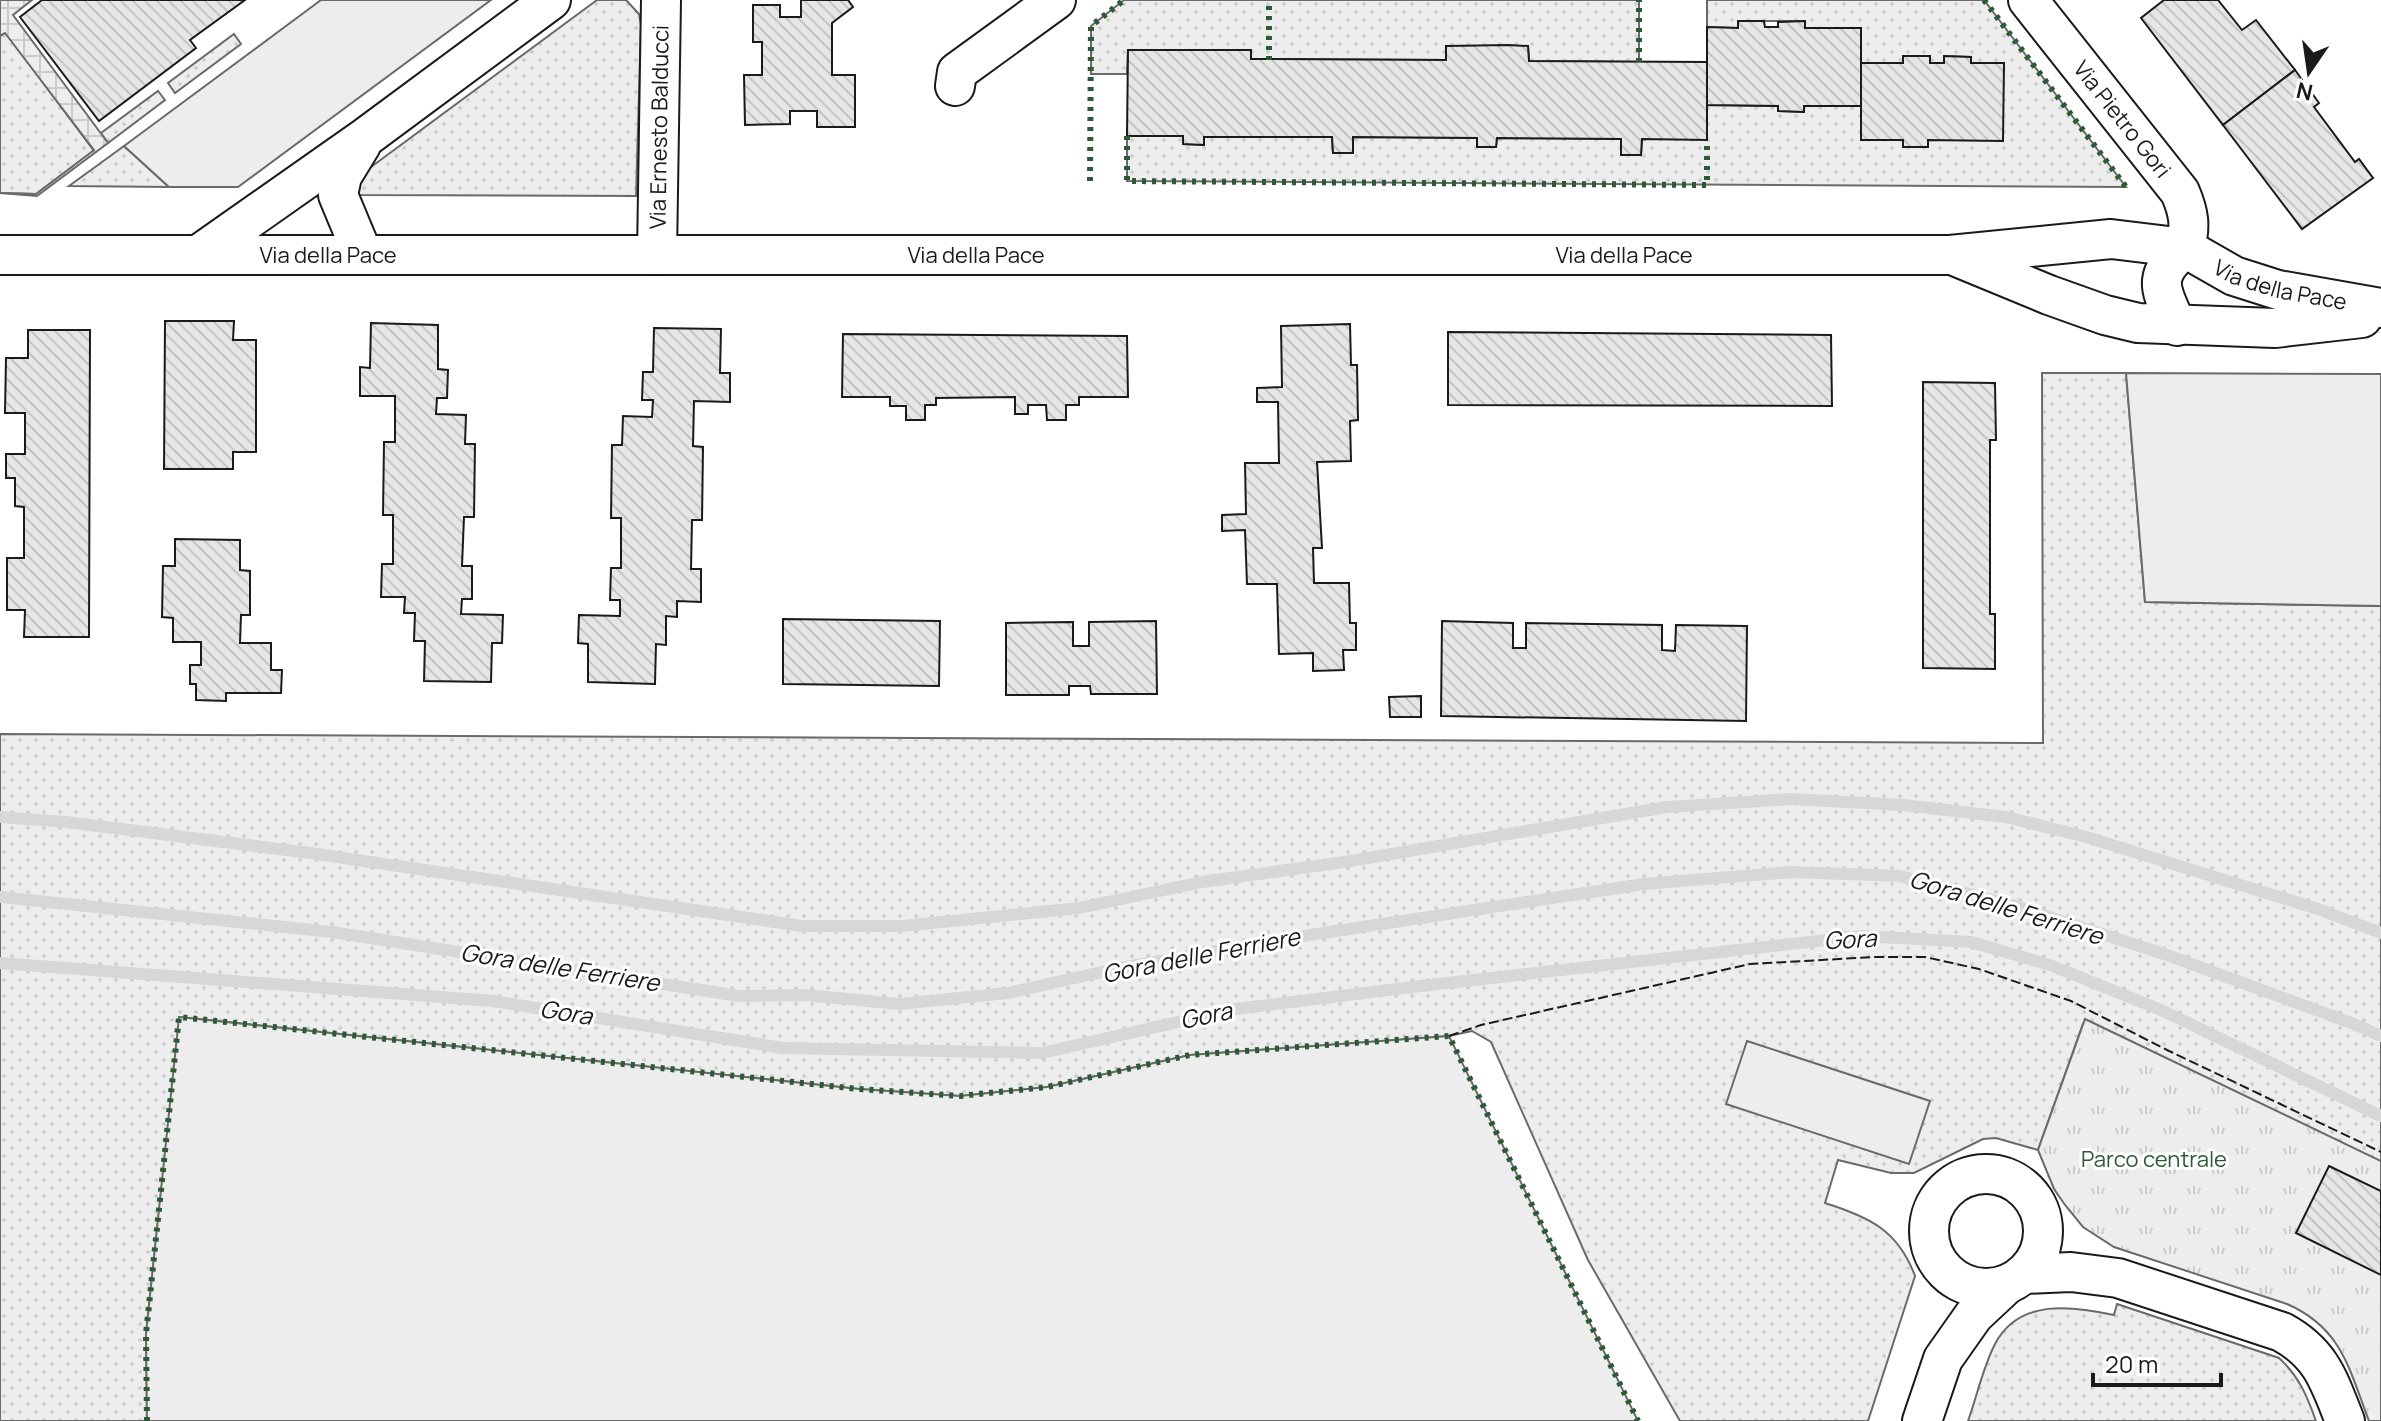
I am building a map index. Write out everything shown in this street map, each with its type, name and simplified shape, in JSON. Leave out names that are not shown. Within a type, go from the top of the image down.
[{"type":"street","points":[[198,255],[366,137],[551,0]]},
{"type":"street","name":"Via Ernesto Balducci","points":[[657,255],[661,0]]},
{"type":"street","points":[[955,86],[957,72],[1056,0]]},
{"type":"street","name":"Via Pietro Gori","points":[[2028,0],[2180,192],[2190,228],[2185,248]]},
{"type":"street","points":[[363,255],[338,195],[342,176],[366,137]]},
{"type":"street","name":"Via della Pace","points":[[0,255],[1950,255],[2111,239],[2185,248],[2234,276],[2278,290],[2381,308]]},
{"type":"street","points":[[2177,326],[2164,298],[2162,281],[2166,265],[2185,248]]},
{"type":"street","name":"Via della Pace","points":[[1950,255],[2105,315],[2138,323],[2275,328],[2381,316]]},
{"type":"street","points":[[2118,1278],[2078,1247],[2041,1212],[2027,1190],[2009,1178],[1988,1173],[1967,1176],[1948,1187],[1934,1205],[1928,1227],[1931,1248],[1942,1269],[1960,1283],[1982,1289],[2014,1280],[2071,1272],[2118,1278],[2282,1332],[2301,1343],[2316,1358],[2326,1373],[2345,1421]]},
{"type":"street","points":[[1922,1421],[1943,1359],[1974,1315],[2038,1256],[2044,1234],[2041,1212]]},
{"type":"street","points":[[1942,1269],[1943,1359]]},
{"type":"green space","points":[[597,0],[626,0],[639,14],[636,196],[358,195],[360,178],[367,170]]},
{"type":"green space","points":[[1124,0],[1639,0],[1639,62],[1529,61],[1528,46],[1446,46],[1446,60],[1251,59],[1251,50],[1128,50],[1127,74],[1091,74],[1091,26]]},
{"type":"green space","points":[[1707,0],[1984,0],[2126,187],[1127,181],[1127,136],[1183,136],[1184,144],[1203,145],[1204,137],[1332,137],[1333,153],[1352,153],[1353,137],[1477,138],[1477,147],[1496,147],[1497,138],[1621,139],[1641,155],[1642,139],[1707,139],[1707,105],[1778,106],[1779,111],[1803,112],[1804,106],[1861,106],[1861,140],[1903,140],[1903,147],[1928,147],[1928,140],[2003,140],[2003,63],[1971,63],[1970,57],[1945,56],[1944,63],[1930,63],[1930,56],[1903,56],[1903,63],[1861,63],[1861,29],[1805,28],[1804,21],[1739,21],[1738,28],[1707,27]]},
{"type":"green space","points":[[5,32],[94,151],[36,194],[0,193],[0,36]]},
{"type":"green space","points":[[234,34],[241,44],[175,93],[168,83]]},
{"type":"green space","points":[[158,91],[165,100],[108,143],[101,133]]},
{"type":"green space","points":[[124,146],[169,187],[69,186]]},
{"type":"green space","points":[[2042,373],[2126,373],[2145,602],[2381,606],[2381,1166],[2083,1024],[2038,1150],[1996,1138],[1983,1139],[1914,1173],[1891,1173],[1838,1160],[1825,1203],[1868,1220],[1891,1236],[1915,1276],[1868,1421],[1680,1421],[1588,1260],[1491,1042],[1472,1031],[1449,1036],[1190,1055],[1047,1087],[960,1096],[859,1089],[180,1017],[146,1334],[147,1421],[0,1421],[0,734],[2043,743]]},
{"type":"green space","name":"Parco centrale","points":[[2085,1019],[2381,1161],[2381,1421],[2369,1421],[2341,1352],[2320,1325],[2305,1314],[2287,1304],[2114,1247],[2083,1227],[2065,1205],[2054,1189],[2038,1150]]},
{"type":"green space","points":[[2117,1304],[2279,1358],[2302,1387],[2316,1421],[1968,1421],[1995,1344],[2005,1329],[2032,1312],[2065,1308],[2114,1315]]},
{"type":"shaded area","points":[[0,0],[32,0],[13,15],[108,143],[37,196],[0,193],[36,194],[94,150],[5,33],[0,36]]},
{"type":"shaded area","points":[[321,0],[491,0],[238,187],[169,187],[124,146]]},
{"type":"shaded area","points":[[2126,373],[2381,374],[2381,606],[2145,602]]},
{"type":"shaded area","points":[[179,1017],[859,1089],[960,1096],[1047,1087],[1190,1055],[1449,1036],[1638,1421],[147,1421],[146,1334]]},
{"type":"shaded area","points":[[1747,1041],[1930,1101],[1909,1164],[1726,1104]]},
{"type":"building","points":[[42,0],[245,0],[190,40],[196,48],[99,121],[20,17]]},
{"type":"building","points":[[801,0],[848,0],[853,7],[832,23],[832,75],[855,75],[855,127],[817,127],[817,111],[790,111],[790,124],[745,125],[744,75],[762,75],[762,42],[753,42],[753,5],[780,5],[780,17],[801,17]]},
{"type":"building","points":[[2164,0],[2218,0],[2242,30],[2256,20],[2295,70],[2223,125],[2141,18]]},
{"type":"building","points":[[1738,21],[1764,21],[1765,27],[1778,27],[1778,22],[1805,21],[1805,28],[1861,28],[1861,106],[1804,106],[1804,112],[1778,111],[1778,106],[1707,105],[1707,27],[1738,28]]},
{"type":"building","points":[[1446,46],[1528,46],[1529,61],[1707,62],[1707,140],[1642,139],[1641,155],[1621,155],[1621,139],[1497,138],[1496,147],[1477,147],[1477,138],[1353,137],[1353,153],[1333,153],[1332,137],[1204,137],[1204,145],[1183,144],[1183,136],[1127,136],[1128,50],[1251,50],[1251,59],[1446,60]]},
{"type":"building","points":[[1903,56],[1930,56],[1930,63],[1944,63],[1944,56],[1971,57],[1971,63],[2004,63],[2003,141],[1928,140],[1928,147],[1903,147],[1903,140],[1861,140],[1861,63],[1903,63]]},
{"type":"building","points":[[2295,70],[2319,103],[2314,107],[2355,162],[2359,159],[2373,178],[2302,229],[2223,125]]},
{"type":"building","points":[[165,321],[234,321],[233,340],[256,340],[256,452],[233,452],[233,469],[164,469]]},
{"type":"building","points":[[371,323],[438,325],[438,369],[448,370],[447,398],[437,398],[436,414],[466,415],[465,444],[475,444],[474,517],[464,517],[462,566],[472,566],[472,599],[462,599],[461,614],[503,615],[502,643],[492,643],[491,682],[424,681],[425,641],[414,641],[415,613],[404,613],[405,597],[381,597],[382,564],[393,564],[393,515],[383,515],[384,442],[395,442],[395,396],[360,396],[360,367],[370,368]]},
{"type":"building","points":[[1350,324],[1351,365],[1357,365],[1358,420],[1350,421],[1351,461],[1317,462],[1322,548],[1313,548],[1314,583],[1349,583],[1350,623],[1356,623],[1356,650],[1343,650],[1344,670],[1313,671],[1313,653],[1279,654],[1277,584],[1247,584],[1245,530],[1222,531],[1222,515],[1246,514],[1245,463],[1279,463],[1278,402],[1257,402],[1257,388],[1282,387],[1281,326]]},
{"type":"building","points":[[654,328],[721,329],[720,373],[730,373],[730,402],[694,401],[693,446],[703,447],[702,520],[692,520],[691,569],[701,569],[701,602],[677,601],[677,617],[666,616],[666,645],[656,644],[655,684],[588,682],[588,644],[578,643],[579,615],[620,616],[620,600],[610,600],[611,568],[621,568],[621,518],[611,518],[612,445],[622,445],[623,416],[652,417],[653,400],[642,400],[643,372],[653,372]]},
{"type":"building","points":[[28,330],[90,330],[89,637],[24,637],[25,610],[7,610],[7,558],[24,558],[24,507],[15,506],[15,478],[6,478],[6,454],[25,454],[25,413],[5,413],[6,358],[28,358]]},
{"type":"building","points":[[1448,332],[1831,335],[1832,406],[1448,405]]},
{"type":"building","points":[[843,334],[1127,336],[1128,397],[1079,397],[1079,405],[1066,405],[1066,420],[1047,420],[1046,405],[1028,405],[1028,414],[1015,414],[1015,397],[936,398],[936,405],[925,405],[925,420],[906,420],[906,406],[890,406],[890,397],[842,397]]},
{"type":"building","points":[[1923,382],[1995,383],[1996,440],[1990,440],[1990,614],[1995,614],[1995,669],[1923,668]]},
{"type":"building","points":[[175,539],[240,540],[240,570],[250,571],[250,615],[241,615],[240,643],[271,643],[271,670],[282,670],[281,693],[226,693],[226,701],[196,700],[196,684],[190,684],[190,665],[201,665],[201,642],[173,642],[173,618],[162,617],[163,566],[175,566]]},
{"type":"building","points":[[783,619],[940,621],[939,686],[783,684]]},
{"type":"building","points":[[1156,621],[1157,694],[1091,694],[1090,686],[1069,686],[1069,695],[1006,695],[1006,623],[1073,622],[1073,646],[1089,646],[1089,622]]},
{"type":"building","points":[[1442,621],[1513,623],[1513,648],[1526,648],[1526,623],[1662,625],[1662,650],[1675,651],[1676,625],[1747,626],[1746,721],[1441,716]]},
{"type":"building","points":[[1421,696],[1421,717],[1390,717],[1389,697]]},
{"type":"building","points":[[2329,1166],[2381,1191],[2381,1275],[2296,1233]]},
{"type":"waterway","points":[[0,817],[66,822],[310,853],[802,926],[902,926],[1079,908],[1202,882],[1344,862],[1667,807],[1791,799],[1903,805],[2006,817],[2086,837],[2318,909],[2381,933]]},
{"type":"waterway","name":"Gora delle Ferriere","points":[[0,897],[332,932],[739,996],[806,995],[899,1004],[1008,993],[1115,969],[1284,939],[1644,884],[1792,872],[1900,876],[2009,904],[2167,955],[2381,1036]]},
{"type":"waterway","name":"Gora","points":[[0,963],[493,1001],[783,1048],[1042,1053],[1235,1009],[1421,986],[1862,936],[1971,942],[2050,965],[2161,1010],[2381,1116]]},
{"type":"hedge","points":[[1090,181],[1091,26],[1124,0]]},
{"type":"hedge","points":[[1269,0],[1269,60]]},
{"type":"hedge","points":[[1639,0],[1639,62]]},
{"type":"hedge","points":[[1984,0],[2126,187]]},
{"type":"hedge","points":[[1127,136],[1127,181],[1707,185],[1707,140]]},
{"type":"hedge","points":[[147,1421],[146,1334],[179,1017],[859,1089],[960,1096],[1047,1087],[1190,1055],[1449,1036],[1638,1421]]},
{"type":"fence","points":[[1449,1036],[1481,1025],[1750,964],[1925,957],[1979,969],[2071,1001],[2381,1152]]}]
